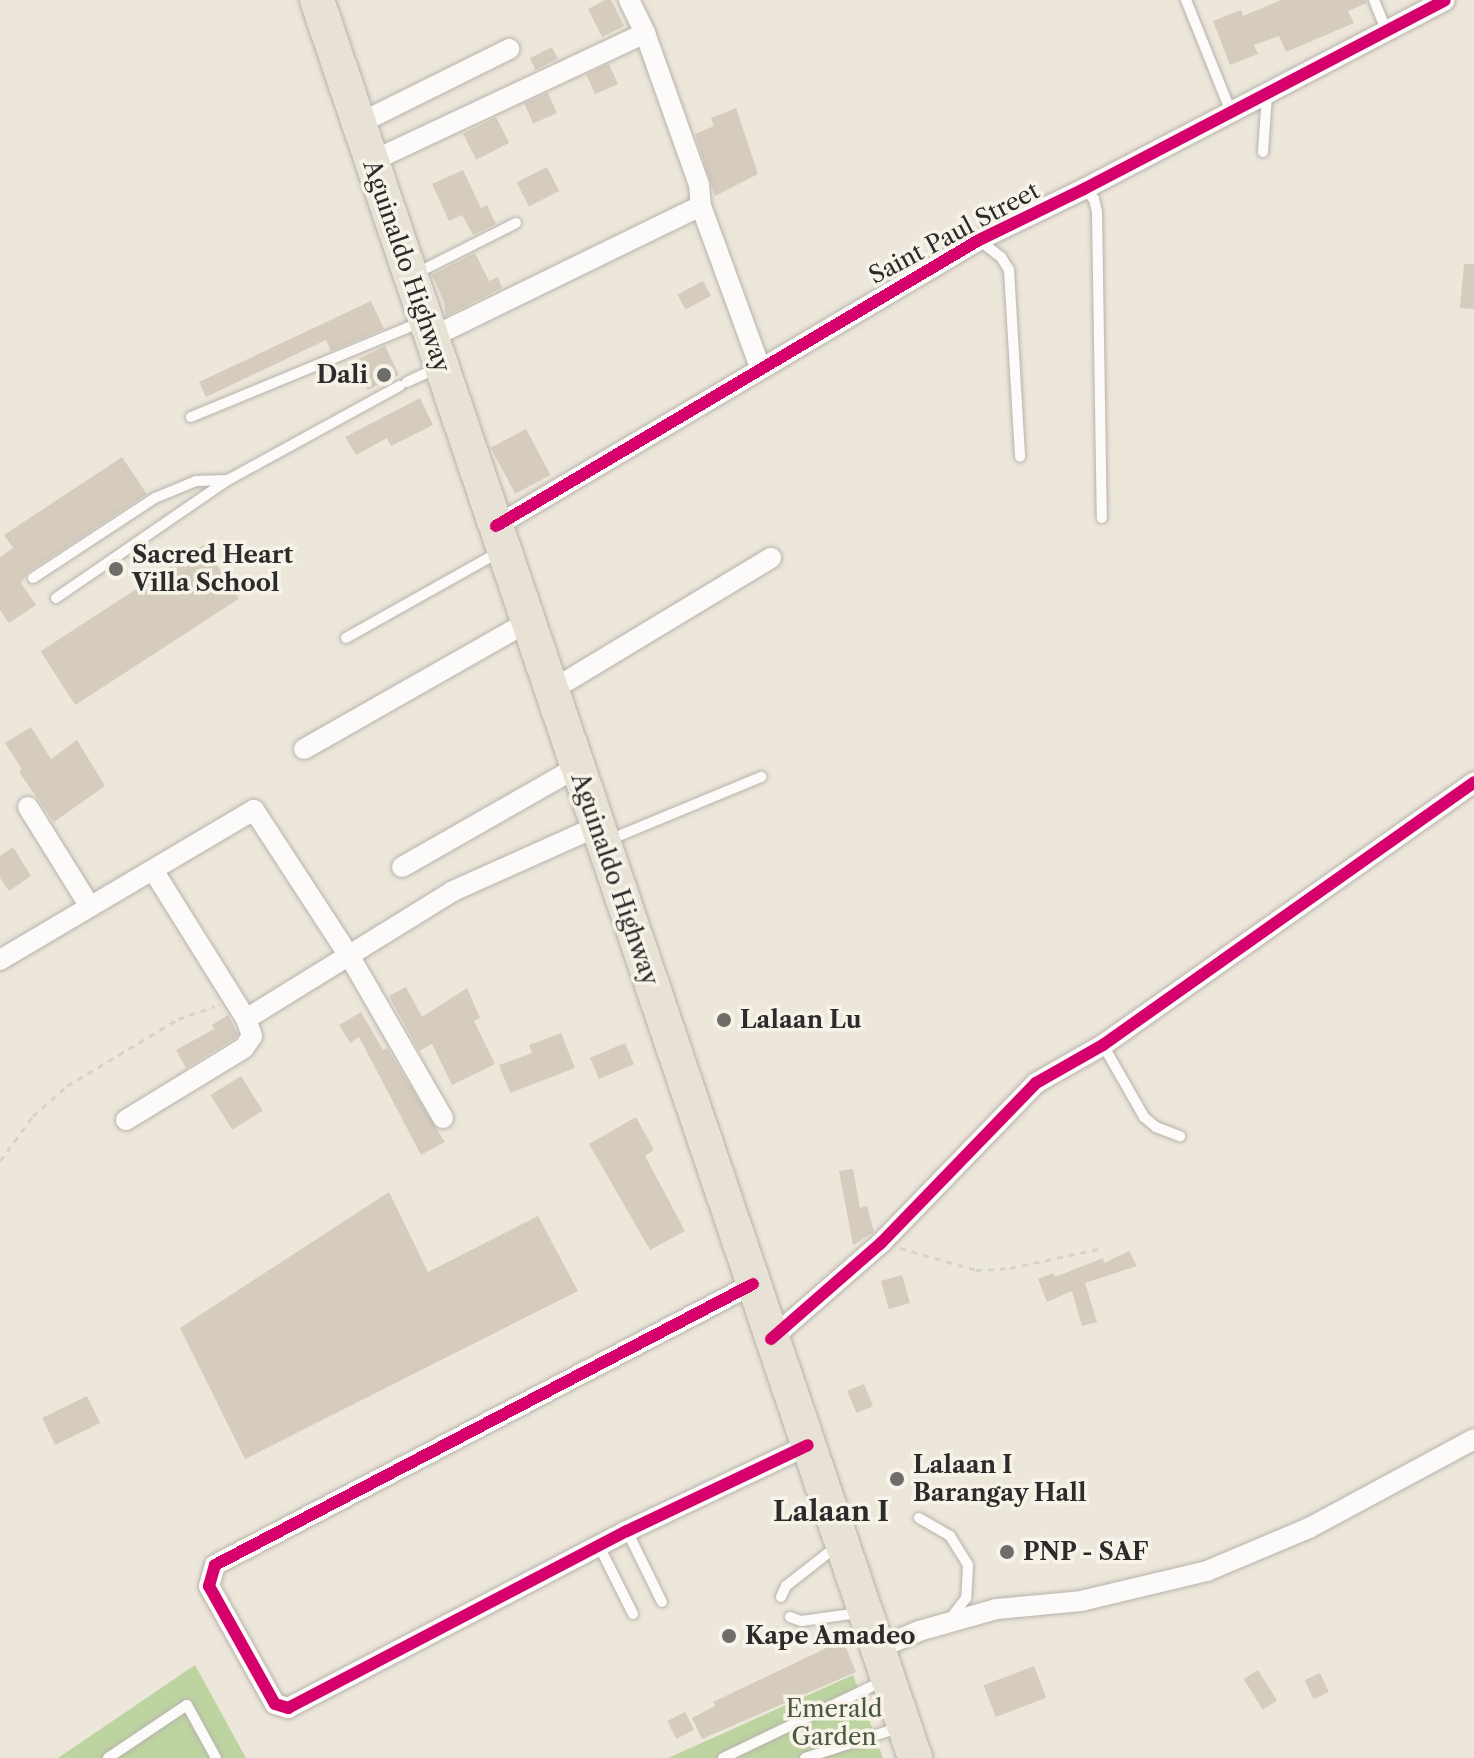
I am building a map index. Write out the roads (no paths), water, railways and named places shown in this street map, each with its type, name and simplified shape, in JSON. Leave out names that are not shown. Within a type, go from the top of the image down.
[{"type":"main road","name":"Aguinaldo Highway","points":[[317,0],[910,1742]]},
{"type":"street","points":[[629,0],[645,33],[699,185],[701,206],[760,367]]},
{"type":"street","name":"Saint Paul Street","points":[[500,538],[760,367],[979,240],[1084,189],[1445,0]]},
{"type":"street","points":[[370,162],[645,33]]},
{"type":"street","points":[[358,124],[509,49]]},
{"type":"street","points":[[433,341],[701,206]]},
{"type":"street","points":[[552,690],[771,558]]},
{"type":"street","points":[[304,749],[529,621]]},
{"type":"street","points":[[402,867],[577,767]]},
{"type":"street","points":[[771,1339],[881,1243],[1036,1083],[1103,1045],[1474,782]]},
{"type":"street","points":[[28,807],[89,905]]},
{"type":"street","points":[[0,960],[254,810],[350,957],[443,1118]]},
{"type":"street","points":[[246,1019],[453,891],[601,834]]},
{"type":"street","points":[[126,1120],[244,1048],[252,1036],[246,1019],[153,870]]},
{"type":"street","points":[[753,1284],[215,1565],[209,1586],[275,1704],[288,1708],[627,1531],[808,1445]]},
{"type":"street","points":[[884,1663],[946,1623],[997,1609],[1081,1601],[1207,1571],[1309,1528],[1474,1439]]},
{"type":"lane","points":[[1186,0],[1231,112]]},
{"type":"lane","points":[[1374,0],[1386,30]]},
{"type":"lane","points":[[1263,152],[1267,93]]},
{"type":"lane","points":[[1084,189],[1094,199],[1097,212],[1102,518]]},
{"type":"lane","points":[[411,276],[516,223]]},
{"type":"lane","points":[[979,240],[1001,257],[1009,270],[1020,457]]},
{"type":"lane","points":[[56,598],[228,480],[404,384],[433,341]]},
{"type":"lane","points":[[191,417],[433,341]]},
{"type":"lane","points":[[33,578],[155,498],[196,481],[228,480]]},
{"type":"lane","points":[[346,638],[500,538]]},
{"type":"lane","points":[[601,834],[761,777]]},
{"type":"lane","points":[[1103,1045],[1144,1117],[1156,1127],[1180,1136]]},
{"type":"lane","points":[[919,1518],[950,1536],[968,1565],[966,1598],[946,1623]]},
{"type":"lane","points":[[627,1531],[662,1602]]},
{"type":"lane","points":[[781,1597],[786,1586],[842,1542]]},
{"type":"lane","points":[[599,1546],[633,1614]]},
{"type":"lane","points":[[790,1617],[801,1621],[866,1612]]},
{"type":"lane","points":[[723,1758],[884,1663]]},
{"type":"lane","points":[[108,1758],[187,1705],[216,1758]]},
{"type":"lane","points":[[805,1758],[910,1742]]},
{"type":"place","name":"Dali","points":[[384,375]]},
{"type":"place","name":"Sacred Heart Villa School","points":[[116,569]]},
{"type":"place","name":"Lalaan Lu","points":[[724,1020]]},
{"type":"place","name":"Lalaan I Barangay Hall","points":[[897,1479]]},
{"type":"place","name":"PNP - SAF","points":[[1007,1552]]},
{"type":"place","name":"Kape Amadeo","points":[[729,1636]]},
{"type":"district","name":"Lalaan I","points":[[831,1511]]},
{"type":"park label","name":"Emerald Garden","points":[[834,1723]]}]
